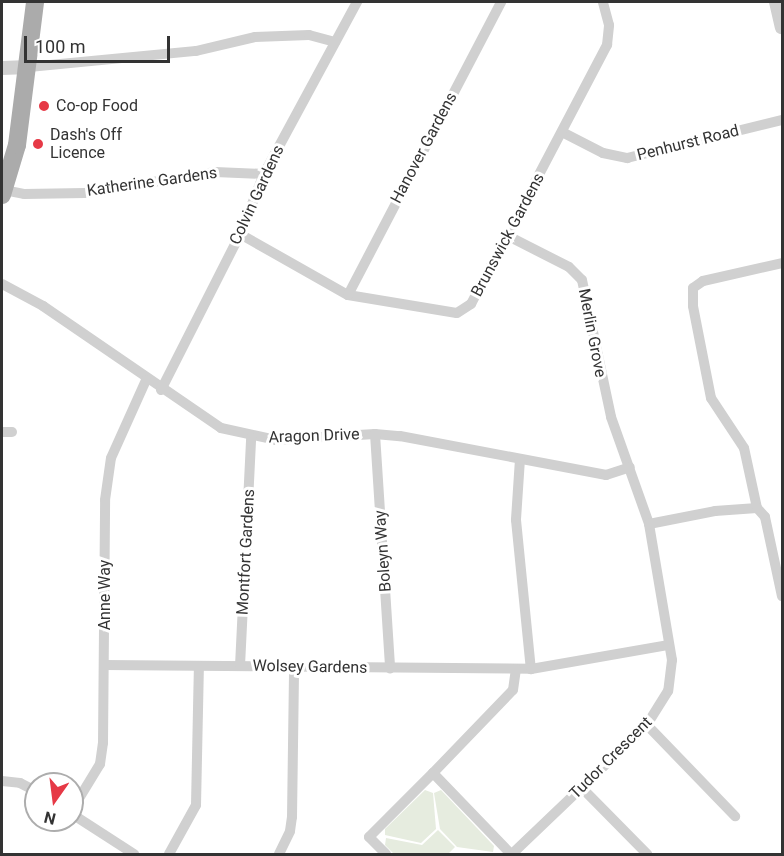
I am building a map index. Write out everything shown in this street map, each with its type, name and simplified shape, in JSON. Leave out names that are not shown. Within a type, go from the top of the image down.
[{"type":"main road","points":[[3,193],[17,145],[29,67],[35,2]]},
{"type":"street","name":"Colvin Gardens","points":[[161,390],[240,234],[264,174],[357,2]]},
{"type":"street","name":"Hanover Gardens","points":[[348,295],[501,2]]},
{"type":"street","name":"Brunswick Gardens","points":[[240,234],[348,295],[457,313],[471,304],[607,45],[609,25],[603,2]]},
{"type":"street","points":[[776,2],[783,27]]},
{"type":"street","points":[[2,68],[98,62],[196,51],[255,37],[309,35],[335,42]]},
{"type":"street","name":"Penhurst Road","points":[[562,132],[603,153],[627,158],[783,120]]},
{"type":"street","name":"Katherine Gardens","points":[[3,193],[86,192],[215,172],[264,174]]},
{"type":"street","name":"Merlin Grove","points":[[508,236],[569,267],[582,280],[610,417],[630,467]]},
{"type":"street","points":[[783,263],[703,281],[693,288],[694,317],[711,398],[744,448],[757,508],[765,517],[783,596]]},
{"type":"street","name":"Aragon Drive","points":[[2,284],[43,306],[146,380],[221,428],[251,437],[276,440],[375,434],[606,475],[630,467]]},
{"type":"street","name":"Anne Way","points":[[84,791],[100,764],[104,665],[105,500],[111,458],[146,380]]},
{"type":"street","name":"Boleyn Way","points":[[375,434],[390,669]]},
{"type":"street","name":"Montfort Gardens","points":[[240,666],[251,437]]},
{"type":"street","points":[[520,459],[516,520],[531,669]]},
{"type":"street","name":"Tudor Crescent","points":[[515,854],[647,725],[668,691],[672,660],[649,524],[630,467]]},
{"type":"street","points":[[649,524],[716,511],[757,508]]},
{"type":"street","name":"Wolsey Gardens","points":[[104,665],[531,669],[669,645]]},
{"type":"street","points":[[170,855],[196,804],[199,666]]},
{"type":"street","points":[[279,855],[292,817],[294,666]]},
{"type":"street","points":[[386,855],[369,837],[513,690],[516,669]]},
{"type":"street","points":[[647,725],[735,816]]},
{"type":"street","points":[[433,773],[515,854]]},
{"type":"street","points":[[2,781],[24,785]]},
{"type":"street","points":[[582,788],[647,855]]},
{"type":"street","points":[[84,820],[134,855]]},
{"type":"shaded area","points":[[425,790],[433,793],[436,829],[421,843],[385,835],[385,829]]},
{"type":"shaded area","points":[[441,790],[494,846],[493,852],[457,847],[440,829],[434,793]]},
{"type":"shaded area","points":[[438,830],[455,847],[448,854],[394,854],[385,845],[386,838],[422,845]]},
{"type":"place","name":"Co-op Food","points":[[44,106]]},
{"type":"place","name":"Dash's Off Licence","points":[[38,144]]}]
